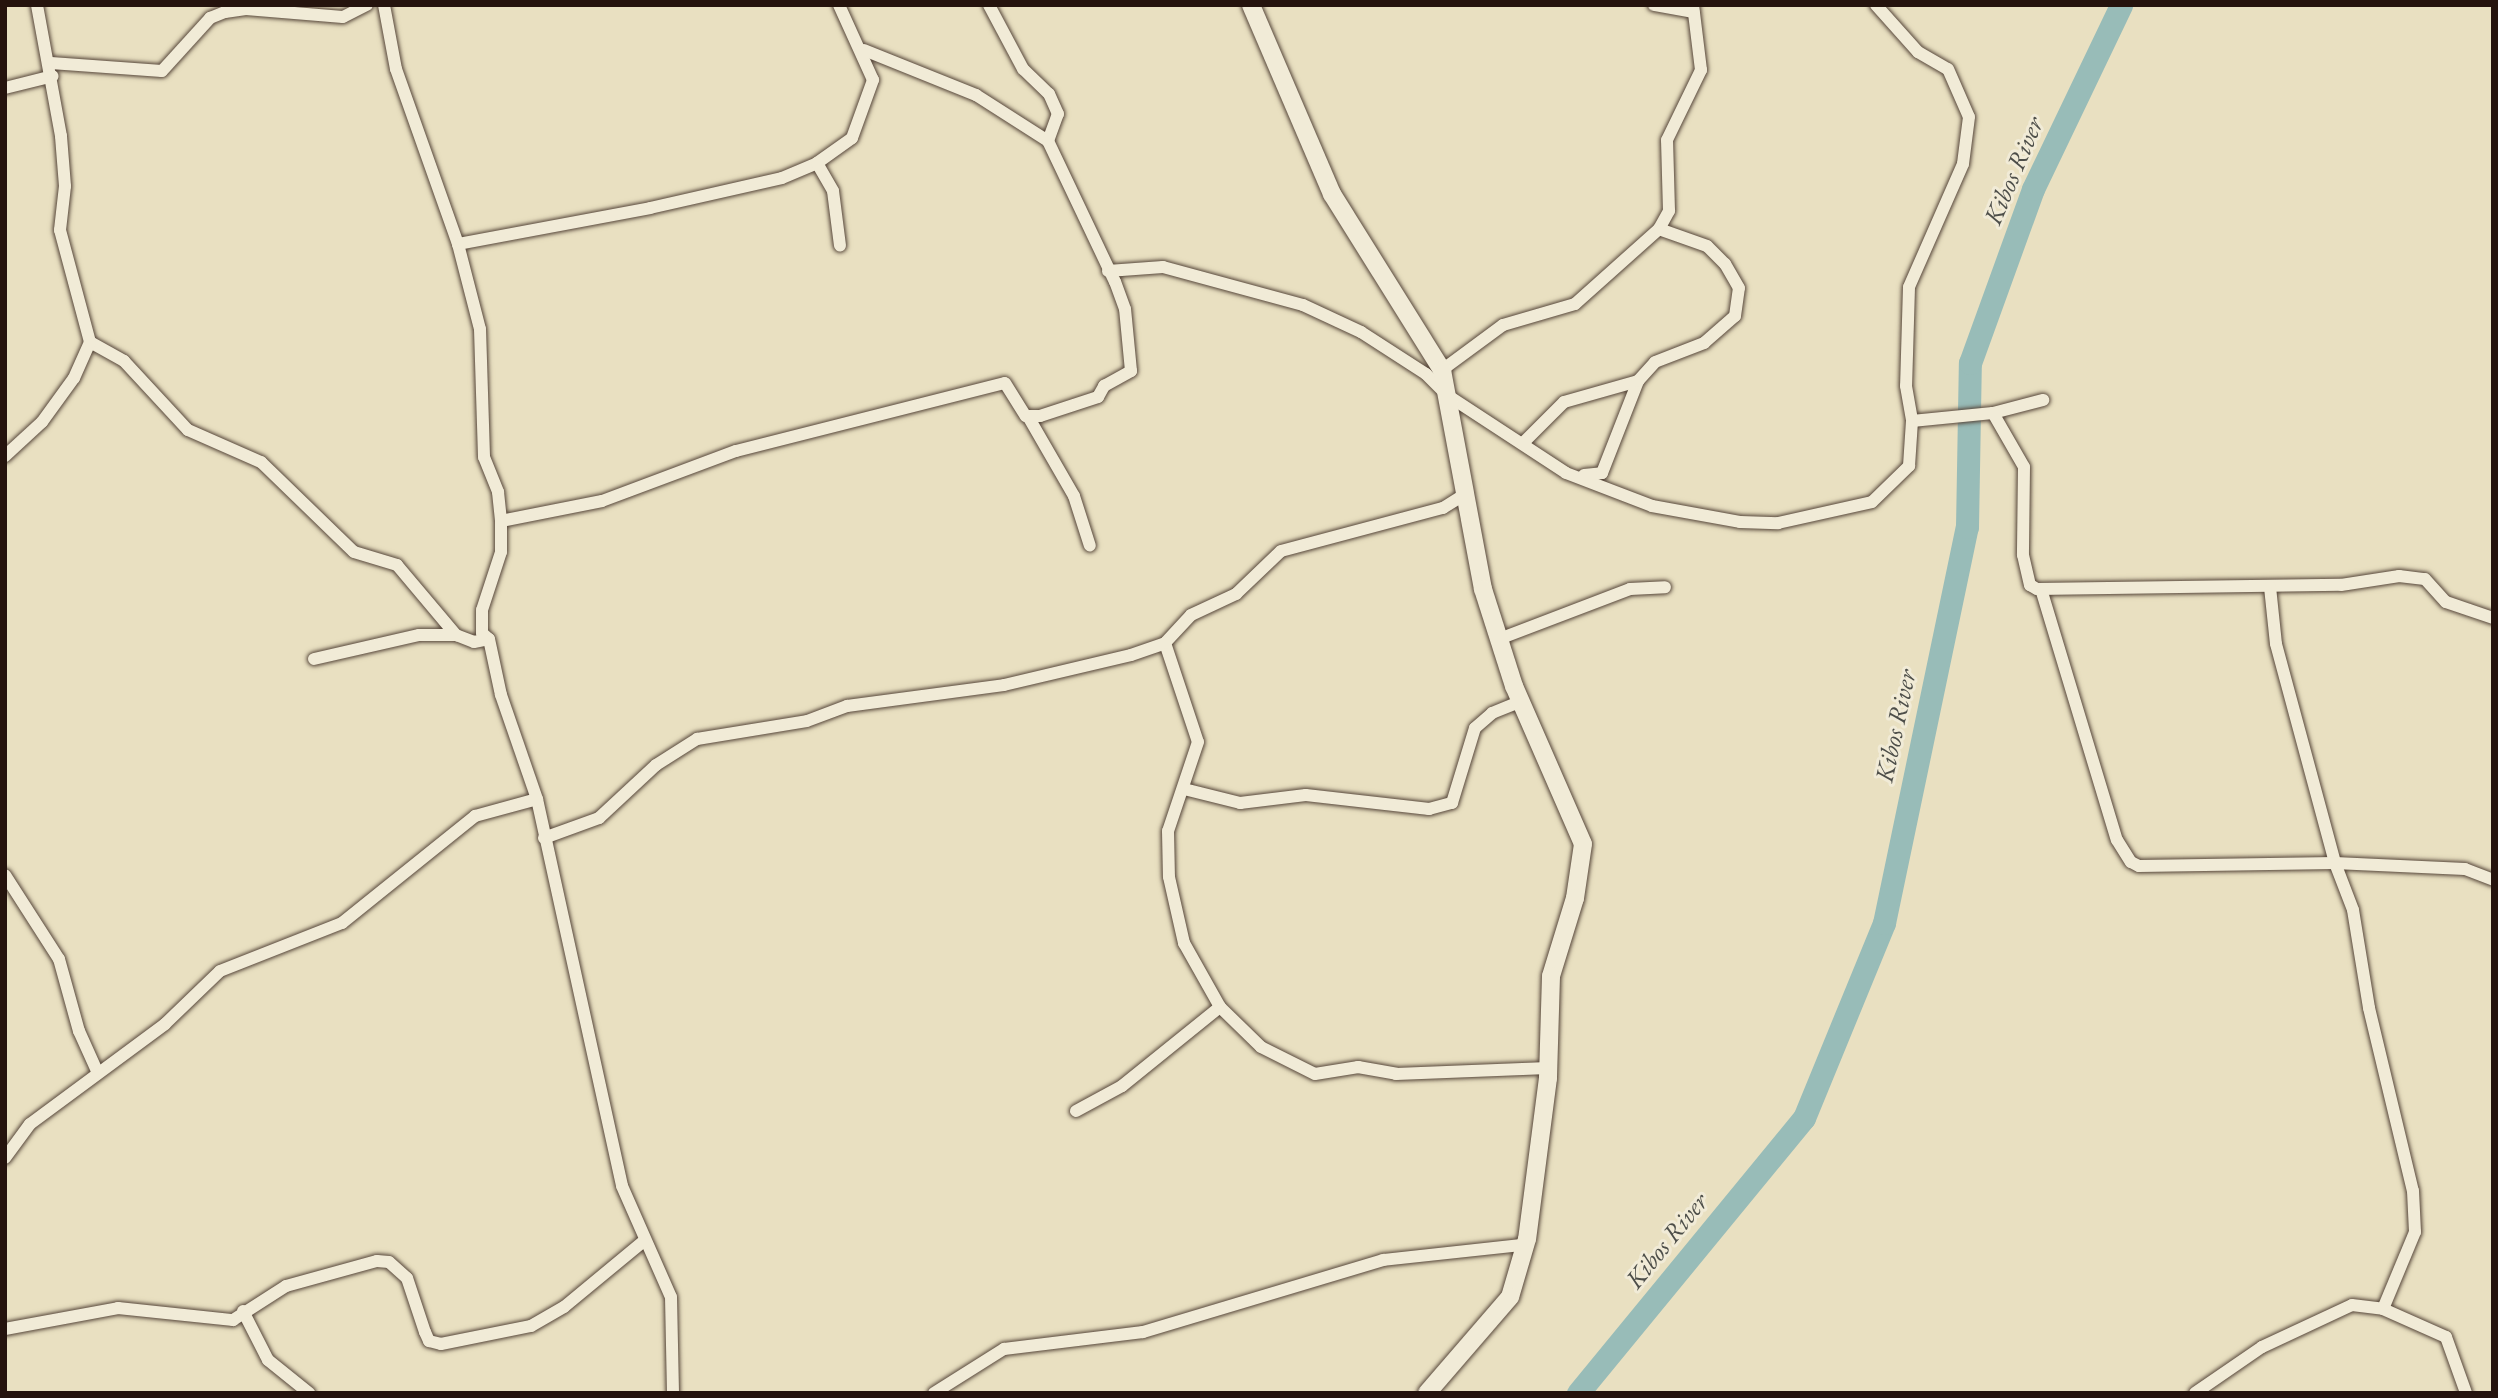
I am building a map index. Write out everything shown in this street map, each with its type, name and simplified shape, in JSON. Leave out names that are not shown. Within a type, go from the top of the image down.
[{"type":"main road","points":[[1251,5],[1332,194],[1442,370],[1483,589],[1521,701],[1583,844],[1574,898],[1551,976],[1548,1068],[1536,1181],[1510,1297],[1427,1393]]},
{"type":"street","points":[[5,456],[42,422],[74,378],[90,342],[60,230],[65,186],[51,63],[37,5]]},
{"type":"street","points":[[51,63],[162,71],[210,18],[225,12],[246,9],[343,17],[367,5]]},
{"type":"street","points":[[384,5],[396,69],[458,244],[480,329],[484,457],[498,492],[501,521],[501,552],[482,610],[482,633],[489,639],[501,695],[537,799],[622,1186],[671,1297],[673,1393]]},
{"type":"street","points":[[458,244],[650,208],[782,178],[817,163],[852,138],[873,80],[864,50],[839,5]]},
{"type":"street","points":[[989,5],[1023,69],[1049,94],[1058,114],[1048,141]]},
{"type":"street","points":[[1442,370],[1503,325],[1575,304],[1659,229],[1669,211],[1667,140],[1700,70],[1695,7],[1654,5]]},
{"type":"street","points":[[1108,271],[1163,267],[1303,305],[1361,332],[1426,374],[1447,395],[1576,477],[1652,506],[1778,523],[1872,502],[1909,466],[1912,421],[1906,386],[1909,287],[1963,164],[1969,117],[1948,69],[1917,52],[1876,5]]},
{"type":"street","points":[[864,50],[976,95],[1048,141],[1108,271],[1125,309],[1131,371],[1104,386],[1098,397],[1029,418]]},
{"type":"street","points":[[5,88],[52,76]]},
{"type":"street","points":[[817,163],[833,191],[840,246]]},
{"type":"street","points":[[1576,477],[1602,473],[1638,381],[1655,362],[1721,333],[1740,301],[1735,277],[1707,246],[1659,229]]},
{"type":"street","points":[[90,342],[124,360],[188,430],[271,470],[354,552],[397,565],[456,635]]},
{"type":"street","points":[[1523,443],[1564,402],[1638,381]]},
{"type":"street","points":[[501,521],[602,501],[736,451],[1005,383],[1029,418],[1074,496],[1090,545]]},
{"type":"street","points":[[1912,421],[1987,414],[2043,400]]},
{"type":"street","points":[[1987,414],[2024,467],[2023,555],[2030,585],[2041,589],[2270,587],[2413,577],[2425,579],[2446,602],[2493,618]]},
{"type":"street","points":[[544,838],[599,818],[656,765],[696,739],[807,721],[847,706],[1004,685],[1165,643],[1191,615],[1237,594],[1281,551],[1443,508],[1466,493]]},
{"type":"street","points":[[1499,639],[1630,589],[1665,587]]},
{"type":"street","points":[[2270,587],[2276,644],[2335,863],[2353,910],[2369,1008],[2413,1191],[2415,1233],[2383,1309]]},
{"type":"street","points":[[2041,589],[2117,840],[2131,862],[2139,866],[2335,863],[2465,869],[2493,880]]},
{"type":"street","points":[[314,659],[419,635],[456,635],[474,642],[489,639]]},
{"type":"street","points":[[1165,643],[1197,729],[1184,789],[1168,831],[1169,877],[1184,943],[1220,1007],[1261,1047],[1315,1073],[1358,1067],[1396,1074],[1548,1068]]},
{"type":"street","points":[[1184,789],[1240,803],[1306,795],[1429,809],[1452,803],[1475,728],[1492,713],[1521,701]]},
{"type":"street","points":[[5,1158],[30,1124],[97,1070],[164,1024],[220,971],[342,923],[475,816],[537,799]]},
{"type":"street","points":[[5,875],[59,959],[79,1031],[97,1070]]},
{"type":"street","points":[[1076,1111],[1122,1086],[1220,1007]]},
{"type":"street","points":[[5,1329],[118,1308],[217,1321],[233,1320],[243,1311],[286,1286],[389,1262],[407,1278],[429,1341],[504,1334],[564,1307],[645,1240]]},
{"type":"street","points":[[934,1393],[1004,1349],[1143,1332],[1383,1260],[1522,1245]]},
{"type":"street","points":[[2195,1393],[2233,1364],[2339,1307],[2383,1309],[2446,1337],[2466,1393]]},
{"type":"street","points":[[243,1311],[268,1360],[309,1393]]},
{"type":"waterway","name":"Kibos River","points":[[1578,1393],[1804,1118],[1884,923],[1967,527],[1970,363],[2033,189],[2121,5]]}]
